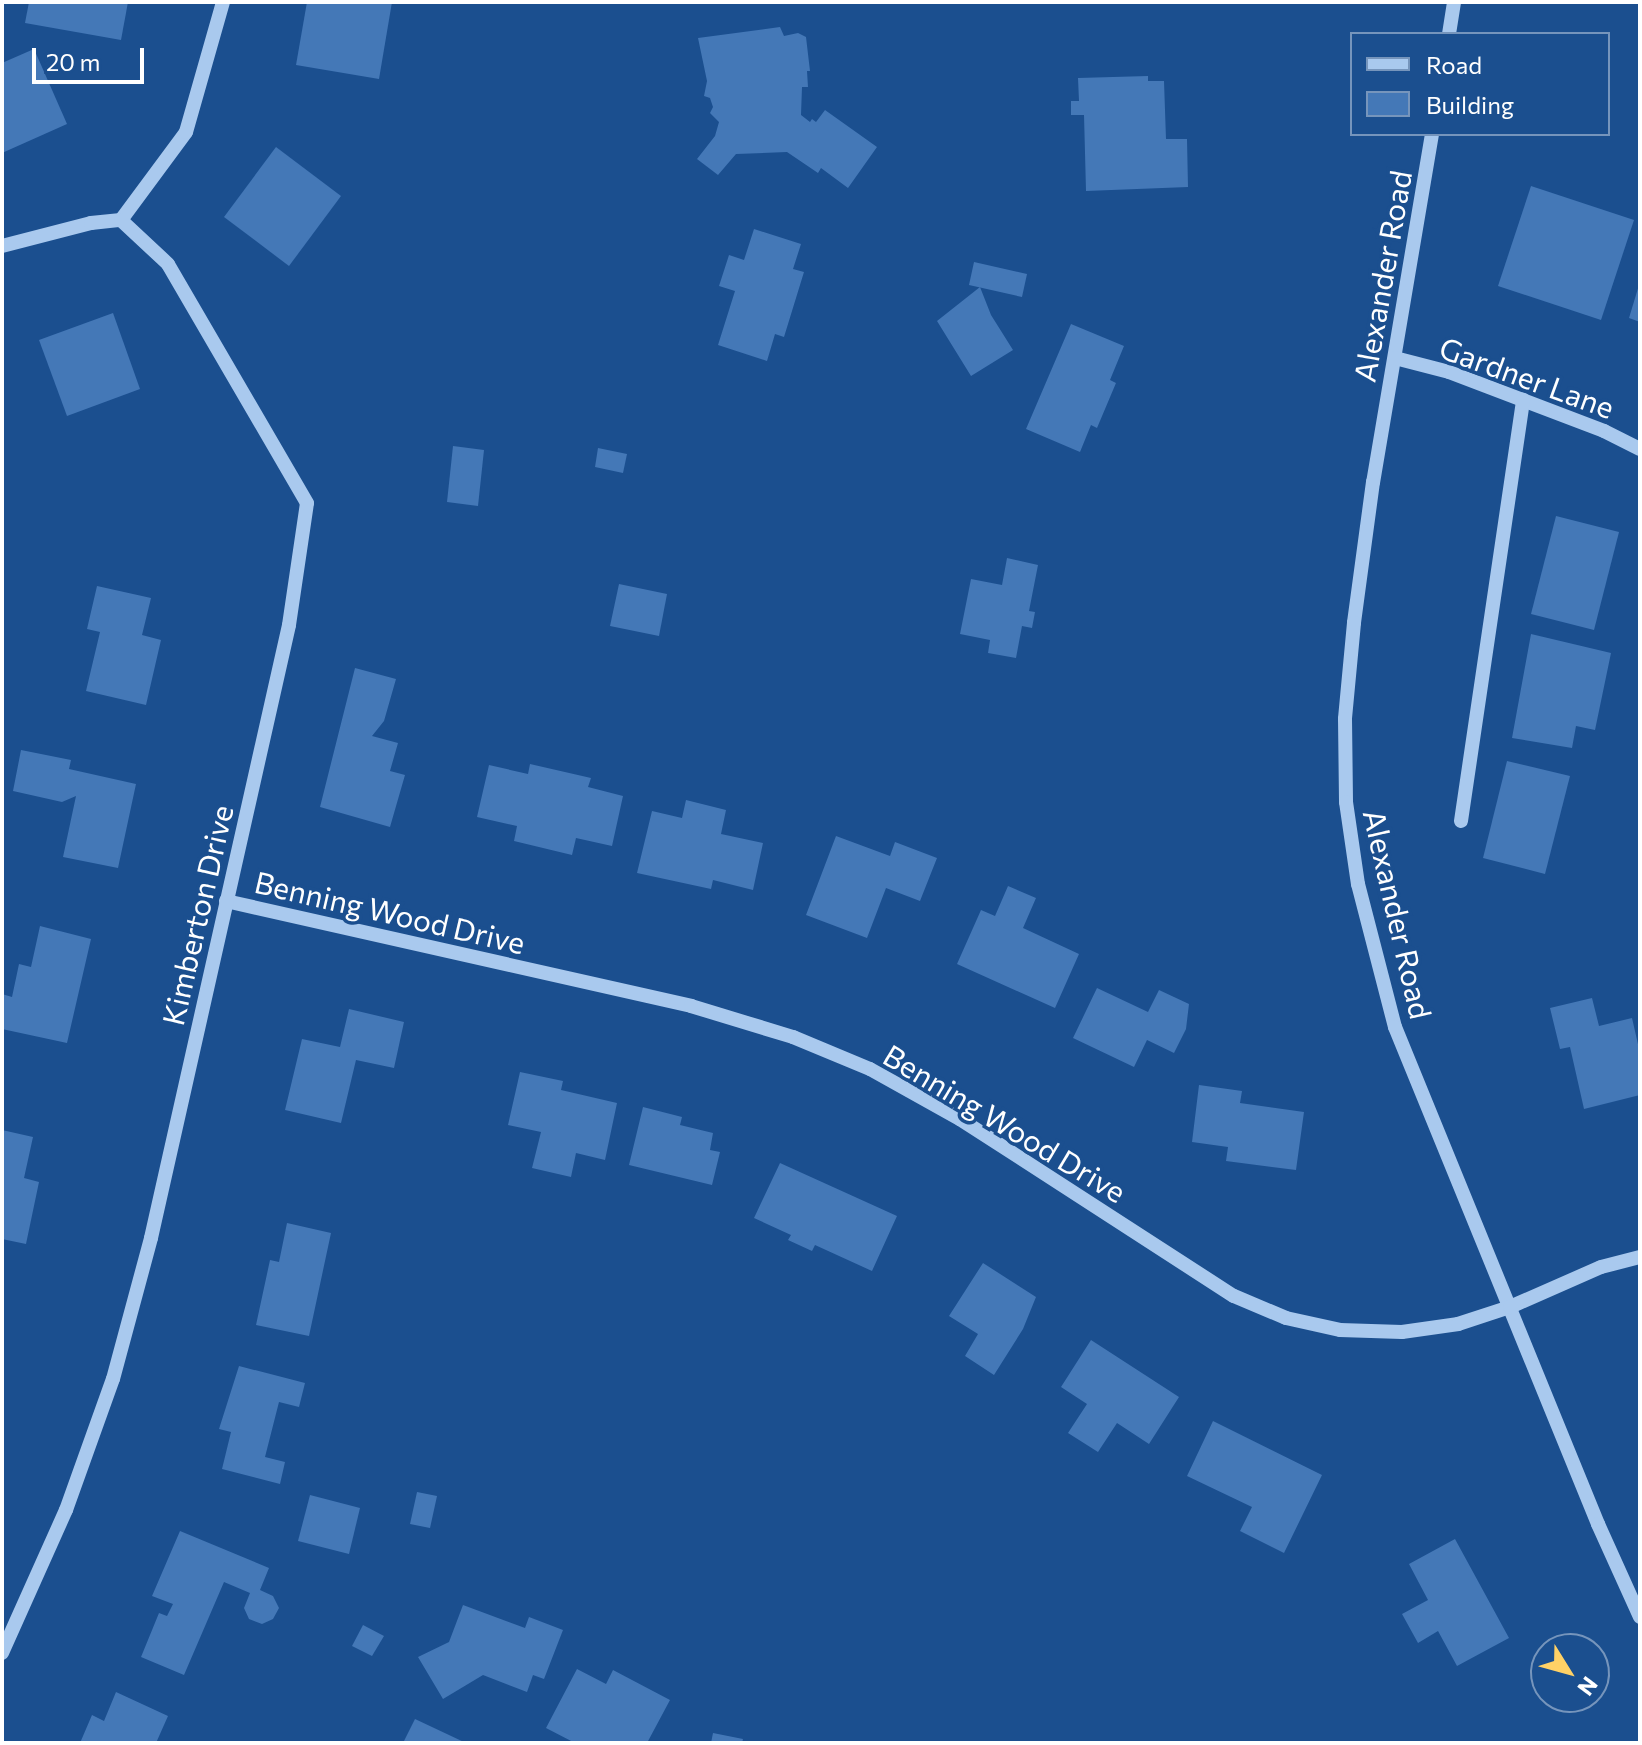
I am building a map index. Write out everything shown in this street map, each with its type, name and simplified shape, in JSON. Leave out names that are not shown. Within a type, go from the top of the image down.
[{"type":"street","points":[[2,246],[91,223],[121,220],[186,132],[223,2]]},
{"type":"street","points":[[1449,32],[1454,2]]},
{"type":"street","name":"Alexander Road","points":[[1432,136],[1354,623],[1345,719],[1346,802],[1358,884],[1395,1027],[1640,1617]]},
{"type":"street","name":"Kimberton Drive","points":[[2,1653],[66,1510],[113,1379],[151,1238],[289,625],[307,503],[168,264],[121,220]]},
{"type":"street","name":"Gardner Lane","points":[[1395,358],[1449,372],[1604,431],[1640,449]]},
{"type":"street","points":[[1461,821],[1523,400]]},
{"type":"street","name":"Benning Wood Drive","points":[[226,901],[691,1006],[793,1037],[870,1069],[960,1119],[1234,1296],[1286,1318],[1340,1330],[1402,1332],[1458,1324],[1510,1307],[1601,1267],[1640,1257]]},
{"type":"building","points":[[29,2],[128,2],[121,40],[25,23]]},
{"type":"building","points":[[307,2],[392,2],[379,79],[296,65]]},
{"type":"building","points":[[780,27],[784,36],[798,33],[806,37],[810,71],[807,71],[808,87],[802,87],[801,115],[810,122],[812,119],[816,122],[825,110],[877,147],[848,188],[821,168],[818,173],[787,152],[736,154],[718,175],[697,159],[715,136],[719,122],[710,113],[713,107],[710,98],[704,96],[707,81],[698,38]]},
{"type":"building","points":[[34,49],[67,124],[2,153],[2,63]]},
{"type":"building","points":[[1148,76],[1148,81],[1164,81],[1166,139],[1187,139],[1188,187],[1086,191],[1084,115],[1071,115],[1071,101],[1079,101],[1078,78]]},
{"type":"building","points":[[276,147],[341,196],[289,266],[224,217]]},
{"type":"building","points":[[1531,186],[1634,220],[1601,320],[1498,286]]},
{"type":"building","points":[[754,229],[801,244],[793,269],[804,272],[784,337],[775,334],[767,361],[718,345],[735,291],[719,286],[729,255],[744,260]]},
{"type":"building","points":[[974,262],[1027,274],[1022,297],[969,285]]},
{"type":"building","points":[[1640,285],[1640,322],[1629,318]]},
{"type":"building","points":[[980,287],[991,315],[1013,350],[971,376],[937,321]]},
{"type":"building","points":[[113,313],[140,389],[67,416],[39,340]]},
{"type":"building","points":[[1071,324],[1124,346],[1110,380],[1116,383],[1097,428],[1091,425],[1080,452],[1026,429]]},
{"type":"building","points":[[453,446],[484,450],[478,506],[447,502]]},
{"type":"building","points":[[598,448],[627,454],[623,473],[595,467]]},
{"type":"building","points":[[1556,516],[1619,532],[1594,630],[1531,614]]},
{"type":"building","points":[[1007,558],[1038,565],[1029,611],[1035,612],[1032,628],[1022,626],[1016,658],[988,653],[990,640],[960,634],[971,579],[1002,585]]},
{"type":"building","points":[[619,584],[667,594],[659,636],[610,626]]},
{"type":"building","points":[[97,586],[151,598],[142,635],[161,640],[146,705],[86,691],[100,632],[87,629]]},
{"type":"building","points":[[1531,634],[1611,653],[1595,730],[1576,726],[1572,748],[1512,738]]},
{"type":"building","points":[[355,668],[396,679],[384,721],[372,736],[398,743],[390,771],[405,775],[390,827],[320,807]]},
{"type":"building","points":[[21,750],[71,760],[69,769],[136,784],[118,868],[63,857],[76,796],[62,802],[13,791]]},
{"type":"building","points":[[1507,761],[1570,776],[1545,874],[1483,858]]},
{"type":"building","points":[[530,764],[591,778],[588,787],[623,796],[612,846],[576,838],[572,855],[514,841],[517,826],[477,817],[489,765],[528,774]]},
{"type":"building","points":[[686,800],[726,810],[721,834],[763,843],[753,890],[713,880],[711,889],[637,873],[652,811],[682,818]]},
{"type":"building","points":[[836,836],[890,856],[895,842],[937,858],[920,901],[886,888],[867,938],[806,915]]},
{"type":"building","points":[[1008,886],[1036,898],[1023,928],[1079,954],[1055,1008],[957,964],[981,910],[995,916]]},
{"type":"building","points":[[40,926],[91,939],[67,1043],[2,1029],[2,994],[12,997],[19,964],[31,967]]},
{"type":"building","points":[[1097,988],[1148,1012],[1159,990],[1189,1004],[1186,1029],[1174,1053],[1147,1040],[1134,1067],[1073,1038]]},
{"type":"building","points":[[1592,998],[1599,1026],[1632,1018],[1640,1053],[1640,1095],[1584,1109],[1570,1047],[1560,1049],[1550,1008]]},
{"type":"building","points":[[349,1009],[404,1022],[394,1068],[356,1060],[341,1123],[285,1110],[302,1039],[340,1047]]},
{"type":"building","points":[[520,1072],[563,1081],[561,1090],[617,1103],[605,1160],[576,1153],[571,1177],[532,1168],[541,1132],[508,1125]]},
{"type":"building","points":[[1199,1085],[1242,1091],[1240,1103],[1304,1112],[1296,1170],[1226,1161],[1228,1147],[1192,1142]]},
{"type":"building","points":[[643,1107],[682,1117],[680,1125],[713,1133],[710,1150],[720,1152],[712,1185],[629,1165]]},
{"type":"building","points":[[2,1130],[33,1137],[24,1178],[39,1182],[26,1244],[2,1239]]},
{"type":"building","points":[[780,1163],[897,1216],[872,1271],[815,1245],[812,1251],[788,1240],[791,1235],[754,1218]]},
{"type":"building","points":[[287,1223],[331,1233],[309,1336],[256,1325],[270,1260],[279,1262]]},
{"type":"building","points":[[983,1263],[1036,1297],[1023,1329],[994,1375],[965,1356],[978,1334],[949,1316]]},
{"type":"building","points":[[1091,1340],[1179,1397],[1149,1444],[1117,1423],[1098,1452],[1068,1433],[1087,1404],[1061,1387]]},
{"type":"building","points":[[239,1366],[305,1383],[299,1407],[279,1402],[265,1457],[285,1462],[280,1484],[222,1469],[231,1432],[219,1429]]},
{"type":"building","points":[[1213,1421],[1322,1475],[1284,1553],[1240,1531],[1252,1507],[1187,1476]]},
{"type":"building","points":[[417,1492],[437,1496],[430,1528],[410,1524]]},
{"type":"building","points":[[310,1495],[360,1508],[349,1554],[298,1541]]},
{"type":"building","points":[[180,1531],[269,1568],[260,1590],[273,1596],[279,1608],[273,1619],[262,1624],[249,1619],[244,1608],[250,1593],[224,1582],[184,1675],[141,1657],[159,1613],[167,1616],[173,1604],[152,1596]]},
{"type":"building","points":[[1455,1539],[1509,1638],[1457,1666],[1438,1631],[1418,1643],[1402,1614],[1428,1600],[1409,1564]]},
{"type":"building","points":[[463,1605],[525,1628],[529,1617],[563,1630],[544,1679],[533,1675],[527,1692],[483,1675],[443,1699],[418,1657],[449,1642]]},
{"type":"building","points":[[363,1625],[384,1636],[372,1656],[352,1646]]},
{"type":"building","points":[[577,1669],[606,1684],[613,1670],[670,1700],[647,1743],[575,1743],[546,1728]]},
{"type":"building","points":[[116,1692],[168,1716],[156,1743],[80,1743],[92,1715],[104,1721]]},
{"type":"building","points":[[415,1719],[466,1743],[403,1743]]},
{"type":"building","points":[[713,1733],[743,1739],[742,1743],[711,1743]]}]
